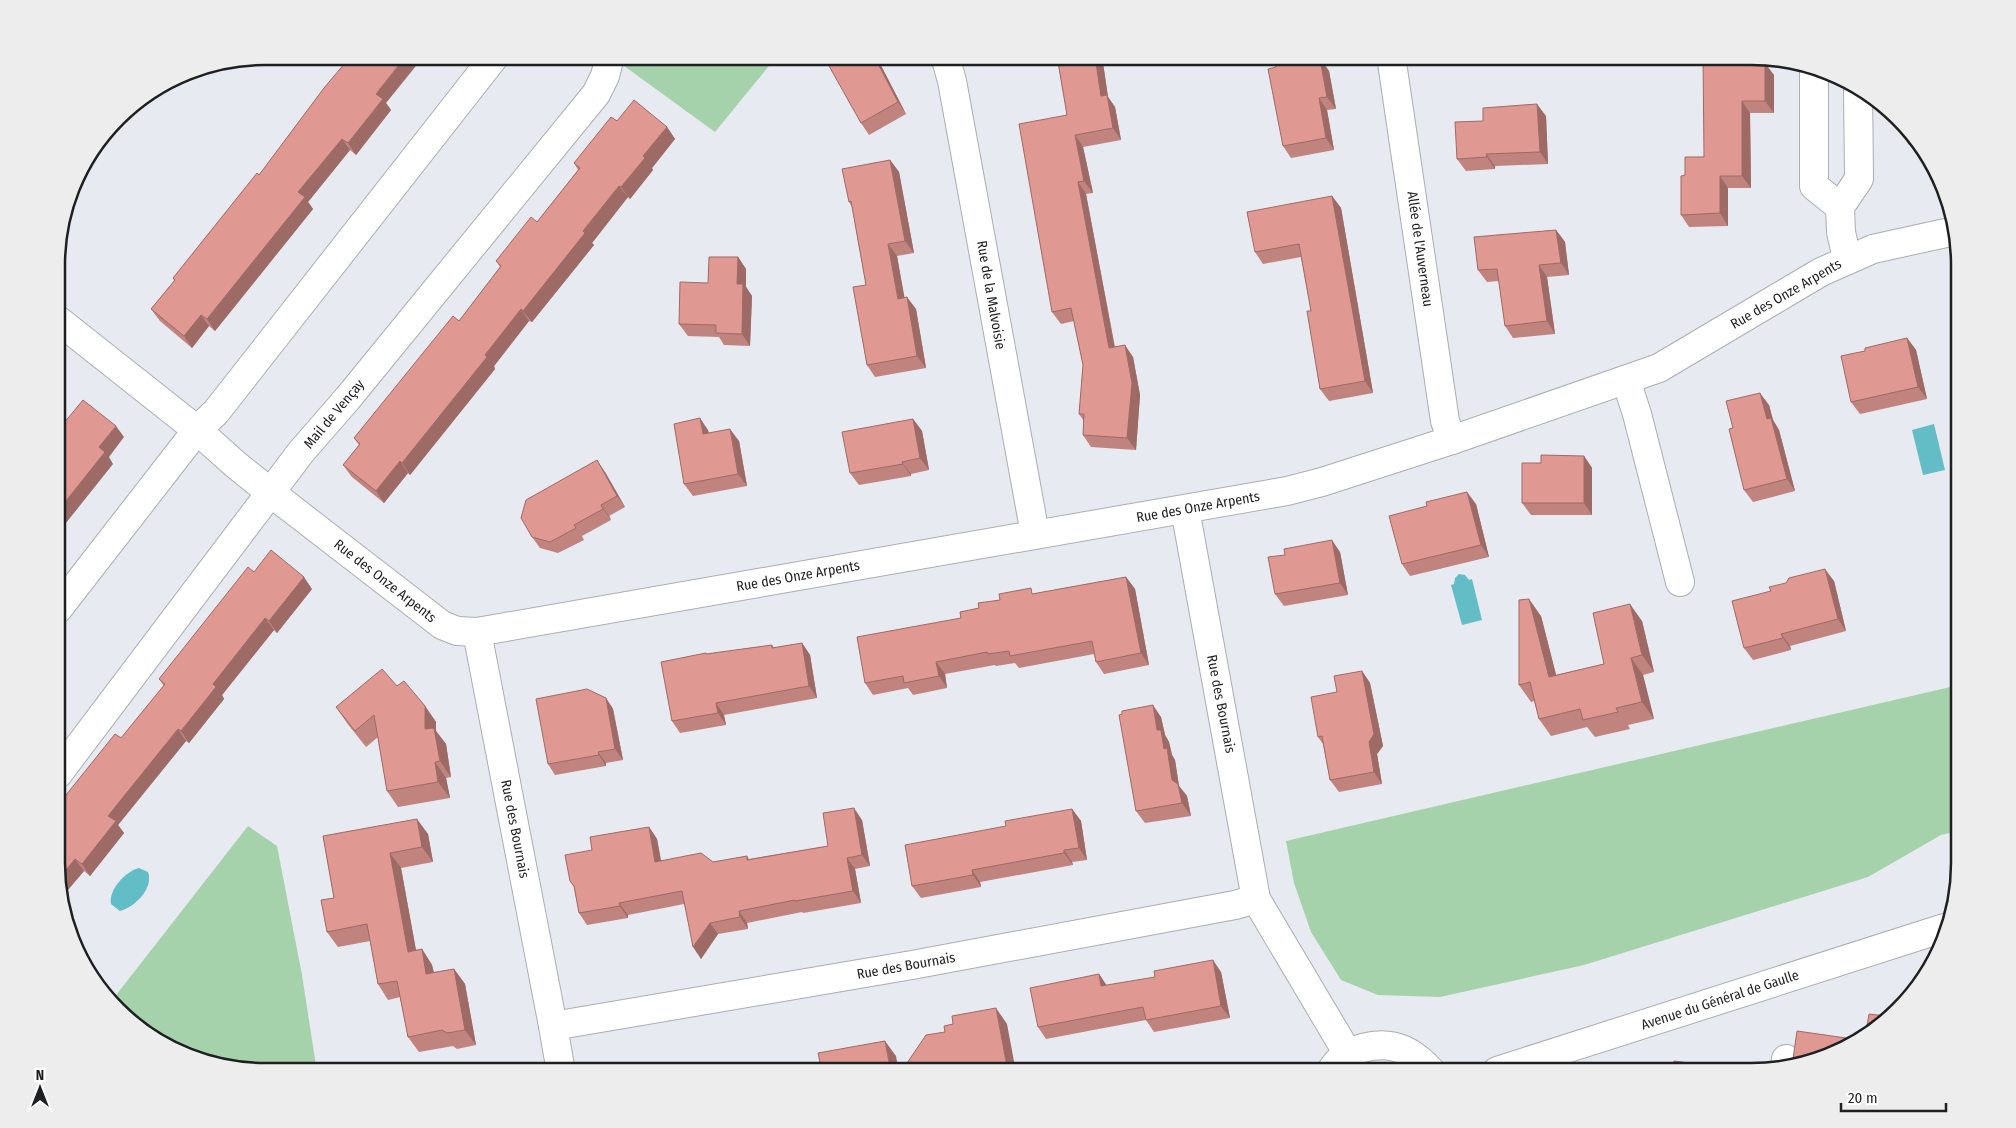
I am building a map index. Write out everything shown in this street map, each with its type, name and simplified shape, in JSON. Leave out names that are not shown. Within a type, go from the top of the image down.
[{"type":"street","points":[[65,600],[197,430],[216,412],[488,65]]},
{"type":"street","name":"Mail de Vençay","points":[[65,765],[301,452],[348,398],[596,94],[605,76],[608,65]]},
{"type":"street","name":"Rue de la Malvoisie","points":[[948,65],[1035,534]]},
{"type":"street","name":"Allée de l'Auverneau","points":[[1392,65],[1445,421],[1452,440]]},
{"type":"street","points":[[1814,75],[1814,186],[1840,207]]},
{"type":"street","points":[[1846,259],[1841,232],[1840,207],[1859,179],[1858,97]]},
{"type":"street","name":"Rue des Onze Arpents","points":[[65,326],[197,430],[271,494],[442,625],[458,631],[477,632],[1287,491],[1322,482],[1452,440],[1659,368],[1846,259],[1873,249],[1948,233]]},
{"type":"street","points":[[1626,380],[1638,414],[1680,582]]},
{"type":"street","name":"Rue des Bournais","points":[[1184,509],[1256,899],[1340,1063]]},
{"type":"street","name":"Rue des Bournais","points":[[477,632],[559,1063]]},
{"type":"street","name":"Rue des Bournais","points":[[553,1026],[922,963],[1235,905],[1256,899]]},
{"type":"street","name":"Avenue du Général de Gaulle","points":[[1522,1063],[1940,929]]},
{"type":"street","points":[[1340,1063],[1365,1047],[1384,1045],[1403,1049],[1419,1058],[1424,1063]]},
{"type":"green space","points":[[623,65],[770,65],[715,132]]},
{"type":"green space","points":[[1951,687],[1951,833],[1941,835],[1868,877],[1584,965],[1440,997],[1378,995],[1341,980],[1311,932],[1294,883],[1286,841]]},
{"type":"green space","points":[[248,826],[277,846],[302,975],[316,1063],[252,1063],[213,1056],[188,1048],[143,1022],[123,1005],[116,996]]},
{"type":"water","points":[[1934,424],[1945,470],[1923,475],[1912,430]]},
{"type":"water","points":[[1459,574],[1465,575],[1469,580],[1472,579],[1482,620],[1462,625],[1451,585],[1454,584],[1455,578]]},
{"type":"water","points":[[139,868],[148,872],[149,878],[146,890],[137,901],[120,911],[111,904],[112,893],[124,877]]},
{"type":"building","points":[[343,65],[399,65],[376,94],[383,99],[348,143],[342,139],[298,192],[305,197],[207,319],[201,315],[184,336],[151,309],[175,280],[173,278],[257,173],[259,175]]},
{"type":"building","points":[[828,65],[879,65],[898,102],[861,123]]},
{"type":"building","points":[[1059,65],[1096,65],[1101,96],[1107,95],[1113,128],[1075,135],[1084,181],[1078,182],[1109,348],[1125,345],[1132,383],[1127,438],[1083,435],[1084,414],[1079,414],[1083,365],[1071,308],[1052,312],[1019,124],[1067,115]]},
{"type":"building","points":[[1276,65],[1321,65],[1327,97],[1319,98],[1326,138],[1283,146],[1268,69],[1276,67]]},
{"type":"building","points":[[1703,65],[1765,65],[1765,101],[1742,101],[1742,176],[1720,176],[1720,213],[1681,215],[1681,176],[1685,175],[1685,157],[1704,157]]},
{"type":"building","points":[[634,100],[667,127],[643,156],[645,158],[621,187],[619,186],[583,231],[585,233],[523,311],[521,309],[485,355],[487,357],[402,463],[400,461],[376,491],[343,465],[360,444],[354,438],[453,316],[459,321],[501,266],[496,261],[531,217],[537,222],[580,168],[574,163],[611,117],[617,121]]},
{"type":"building","points":[[1537,104],[1540,152],[1486,154],[1487,157],[1457,159],[1455,122],[1483,121],[1483,108]]},
{"type":"building","points":[[890,160],[905,241],[888,244],[898,299],[907,297],[917,356],[867,365],[853,287],[866,285],[851,201],[849,202],[842,169]]},
{"type":"building","points":[[1332,196],[1365,381],[1320,389],[1307,311],[1311,311],[1299,244],[1255,252],[1247,212]]},
{"type":"building","points":[[1556,230],[1561,263],[1539,265],[1547,321],[1505,326],[1497,269],[1478,270],[1474,237]]},
{"type":"building","points":[[709,257],[738,257],[737,284],[743,284],[742,334],[716,333],[716,325],[679,324],[680,282],[708,283]]},
{"type":"building","points":[[1907,338],[1918,387],[1851,402],[1841,356]]},
{"type":"building","points":[[1760,393],[1767,419],[1771,418],[1787,479],[1744,490],[1729,429],[1733,428],[1726,401]]},
{"type":"building","points":[[83,400],[116,426],[99,447],[105,452],[65,502],[65,422]]},
{"type":"building","points":[[700,418],[703,434],[730,429],[738,474],[684,484],[674,424]]},
{"type":"building","points":[[913,419],[920,458],[902,462],[903,464],[850,473],[842,432]]},
{"type":"building","points":[[1541,455],[1584,456],[1584,503],[1522,503],[1522,463],[1541,463]]},
{"type":"building","points":[[597,460],[617,496],[601,505],[603,509],[574,525],[576,528],[550,542],[532,537],[521,518],[526,500]]},
{"type":"building","points":[[1467,492],[1481,545],[1402,564],[1389,516],[1427,506],[1426,502]]},
{"type":"building","points":[[1332,540],[1340,583],[1275,594],[1268,557],[1285,555],[1284,549]]},
{"type":"building","points":[[271,550],[304,577],[269,621],[265,618],[213,684],[216,687],[181,731],[178,729],[108,816],[116,821],[82,864],[75,859],[65,871],[65,796],[115,734],[121,738],[165,684],[159,679],[248,567],[254,572]]},
{"type":"building","points":[[1825,569],[1838,619],[1781,634],[1783,638],[1744,648],[1732,601],[1771,591],[1769,587],[1786,583],[1789,578]]},
{"type":"building","points":[[1126,577],[1141,653],[1096,662],[1092,641],[1010,656],[1009,651],[988,654],[987,652],[936,662],[939,676],[904,683],[903,676],[865,683],[857,637],[961,618],[960,612],[979,608],[978,603],[1000,600],[999,594],[1031,588],[1032,594]]},
{"type":"building","points":[[1529,599],[1549,677],[1604,664],[1593,613],[1630,604],[1642,655],[1631,658],[1642,702],[1616,708],[1618,712],[1583,720],[1580,709],[1539,719],[1530,682],[1519,685],[1519,600]]},
{"type":"building","points":[[802,643],[809,686],[716,703],[718,713],[672,721],[661,662],[706,653],[772,645],[772,648]]},
{"type":"building","points":[[382,669],[397,686],[404,681],[425,706],[425,729],[434,728],[440,761],[435,762],[438,782],[387,791],[374,715],[355,731],[336,707]]},
{"type":"building","points":[[1362,671],[1374,734],[1369,742],[1374,772],[1330,780],[1322,736],[1318,737],[1311,697],[1337,692],[1334,676]]},
{"type":"building","points":[[587,689],[606,698],[615,749],[598,752],[599,755],[548,764],[536,699]]},
{"type":"building","points":[[1153,705],[1157,730],[1161,730],[1164,749],[1167,748],[1172,780],[1178,784],[1182,803],[1136,811],[1119,715],[1122,714],[1122,711]]},
{"type":"building","points":[[854,808],[862,855],[847,858],[853,891],[739,911],[740,917],[710,923],[693,947],[682,891],[619,903],[620,906],[579,913],[565,855],[592,850],[590,837],[649,827],[655,862],[701,853],[713,862],[747,856],[747,860],[828,846],[823,813]]},
{"type":"building","points":[[1072,809],[1079,848],[1064,850],[1064,853],[972,870],[973,875],[912,886],[905,845],[1006,826],[1005,821]]},
{"type":"building","points":[[417,819],[422,847],[390,853],[408,952],[422,949],[426,974],[454,969],[465,1030],[447,1033],[442,1030],[408,1037],[397,981],[378,984],[367,924],[327,932],[321,900],[334,898],[323,836]]},
{"type":"building","points":[[1213,960],[1221,1006],[1146,1020],[1143,1007],[1038,1027],[1030,988],[1099,974],[1101,986],[1155,977],[1154,971]]},
{"type":"building","points":[[996,1008],[1006,1063],[907,1063],[926,1035],[945,1032],[944,1026],[953,1024],[952,1016]]},
{"type":"building","points":[[1869,1014],[1880,1015],[1873,1022],[1867,1026]]},
{"type":"building","points":[[1797,1031],[1847,1038],[1828,1048],[1793,1058]]},
{"type":"building","points":[[885,1041],[889,1063],[820,1063],[818,1053]]},
{"type":"building","points":[[1674,1061],[1690,1063],[1674,1063]]}]
